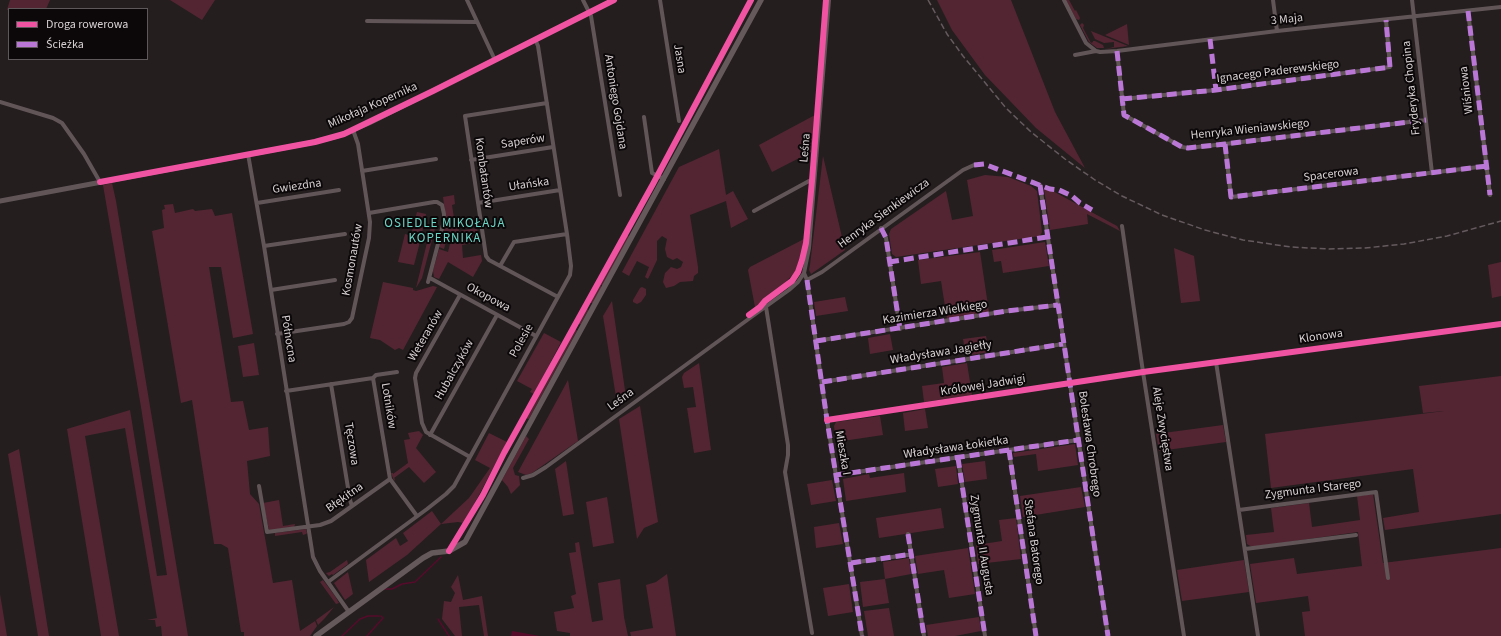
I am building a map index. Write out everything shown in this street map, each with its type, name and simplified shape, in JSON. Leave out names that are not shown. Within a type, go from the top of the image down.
[{"type":"main road","points":[[316,636],[428,555],[437,552],[449,551],[465,542],[664,179],[760,0]]},
{"type":"street","points":[[467,0],[495,60]]},
{"type":"street","name":"Antoniego Gojdana","points":[[583,0],[591,16],[620,194]]},
{"type":"street","name":"Mikołaja Kopernika","points":[[0,201],[326,139],[354,130],[614,0]]},
{"type":"street","name":"Jasna","points":[[660,0],[679,121]]},
{"type":"street","name":"Leśna","points":[[523,478],[533,475],[543,469],[766,307],[798,282],[804,273],[809,248],[829,0]]},
{"type":"street","points":[[1064,0],[1086,43],[1096,51]]},
{"type":"street","points":[[1273,0],[1277,31]]},
{"type":"street","name":"Fryderyka Chopina","points":[[1412,0],[1432,173]]},
{"type":"street","name":"3 Maja","points":[[1075,56],[1096,51],[1117,51],[1277,31],[1501,7]]},
{"type":"street","name":"Wiśniowa","points":[[1468,11],[1490,195]]},
{"type":"street","points":[[367,20],[477,22]]},
{"type":"street","name":"Ignacego Paderewskiego","points":[[1122,99],[1219,90],[1390,67],[1386,20]]},
{"type":"street","name":"Polesie","points":[[328,582],[446,494],[454,486],[570,275],[571,269],[567,234],[538,46],[535,39]]},
{"type":"street","name":"Henryka Wieniawskiego","points":[[1117,51],[1124,115],[1174,144],[1188,148],[1426,120]]},
{"type":"street","points":[[0,102],[59,121],[69,131],[96,173],[100,182]]},
{"type":"street","name":"Kombatantów","points":[[547,103],[465,116],[484,252],[489,260],[558,297]]},
{"type":"street","points":[[644,117],[652,172],[664,179]]},
{"type":"street","name":"Kosmonautów","points":[[277,334],[338,325],[349,322],[352,318],[369,238],[370,222],[358,144],[354,130]]},
{"type":"street","name":"Spacerowa","points":[[1225,144],[1231,197],[1487,166]]},
{"type":"street","name":"Saperów","points":[[471,160],[553,147]]},
{"type":"street","name":"Północna","points":[[248,154],[257,202],[313,557],[320,571],[349,612]]},
{"type":"street","points":[[362,171],[436,159]]},
{"type":"street","name":"Henryka Sienkiewicza","points":[[807,280],[822,272],[963,170],[974,165]]},
{"type":"street","name":"Leśna","points":[[754,211],[814,179]]},
{"type":"street","name":"Bolesława Chrobrego","points":[[1040,184],[1108,636]]},
{"type":"street","name":"Gwiezdna","points":[[257,202],[339,190]]},
{"type":"street","name":"Ułańska","points":[[478,202],[560,190]]},
{"type":"street","name":"Okopowa","points":[[369,213],[434,202],[440,203],[443,208],[444,221],[429,280],[536,336]]},
{"type":"street","name":"Aleje Zwycięstwa","points":[[1122,226],[1184,636]]},
{"type":"street","points":[[881,228],[886,238],[900,329]]},
{"type":"street","points":[[264,246],[345,234]]},
{"type":"street","points":[[500,266],[514,242],[567,234]]},
{"type":"street","name":"Mieszka I","points":[[804,273],[807,280],[827,420],[862,636]]},
{"type":"street","points":[[271,290],[335,280]]},
{"type":"street","name":"Weteranów","points":[[430,435],[426,432],[422,422],[416,374],[460,295]]},
{"type":"street","name":"Kazimierza Wielkiego","points":[[816,341],[1007,311],[1058,305]]},
{"type":"street","points":[[766,307],[788,445],[785,472],[812,633]]},
{"type":"street","name":"Hubalczyków","points":[[430,435],[497,315]]},
{"type":"street","name":"Klonowa","points":[[1143,372],[1501,324]]},
{"type":"street","name":"Władysława Jagiełły","points":[[822,382],[1063,344]]},
{"type":"street","points":[[1216,362],[1258,636]]},
{"type":"street","points":[[373,378],[376,375],[397,372]]},
{"type":"street","name":"Królowej Jadwigi","points":[[827,420],[1143,372]]},
{"type":"street","name":"Lotników","points":[[286,391],[373,378],[390,479],[417,516]]},
{"type":"street","name":"Tęczowa","points":[[331,384],[352,506]]},
{"type":"street","points":[[430,435],[470,457]]},
{"type":"street","name":"Władysława Łokietka","points":[[836,475],[1078,440]]},
{"type":"street","name":"Stefana Batorego","points":[[1010,450],[1036,636]]},
{"type":"street","name":"Zygmunta II Augusta","points":[[958,458],[985,636]]},
{"type":"street","name":"Błękitna","points":[[308,526],[331,521],[390,479]]},
{"type":"street","points":[[258,486],[267,532],[308,526]]},
{"type":"street","name":"Zygmunta I Starego","points":[[1239,510],[1376,492],[1388,578]]},
{"type":"street","points":[[908,534],[924,636]]},
{"type":"street","points":[[1244,549],[1356,535]]},
{"type":"street","points":[[851,563],[906,555],[912,556]]},
{"type":"shaded area","points":[[10,0],[50,0],[46,8],[8,8],[7,10]]},
{"type":"shaded area","points":[[170,0],[215,0],[202,20]]},
{"type":"shaded area","points":[[937,0],[1011,0],[1055,112],[1085,168],[1036,128],[985,75],[952,30]]},
{"type":"shaded area","points":[[1066,0],[1069,0],[1075,11],[1076,10],[1080,18],[1079,20],[1076,19]]},
{"type":"shaded area","points":[[1082,23],[1091,43],[1095,41],[1103,45],[1104,48],[1097,48],[1089,42],[1080,25]]},
{"type":"shaded area","points":[[1127,24],[1129,45],[1105,35]]},
{"type":"shaded area","points":[[1091,31],[1128,46],[1105,49],[1114,47],[1114,42],[1104,43],[1095,39]]},
{"type":"shaded area","points":[[815,115],[811,152],[772,172],[759,145]]},
{"type":"shaded area","points":[[719,149],[726,195],[733,191],[748,219],[731,228],[726,201],[690,215],[698,267],[698,273],[694,276],[693,281],[680,282],[674,286],[666,288],[663,282],[665,273],[671,267],[677,269],[681,267],[683,262],[677,258],[673,260],[667,257],[665,249],[667,239],[662,236],[657,241],[657,260],[648,279],[645,277],[649,267],[637,261],[629,276],[622,272],[679,167]]},
{"type":"shaded area","points":[[823,156],[845,250],[811,274],[809,270]]},
{"type":"shaded area","points":[[985,175],[1008,177],[1031,186],[1037,191],[1042,232],[1040,236],[896,257],[892,254],[889,234],[891,229],[946,191],[952,220],[973,216],[967,180]]},
{"type":"shaded area","points":[[112,183],[188,636],[162,636],[161,626],[156,627],[155,620],[147,620],[157,618],[125,428],[85,436],[119,636],[101,636],[67,429],[130,410],[157,576],[167,575],[141,407],[103,185]]},
{"type":"shaded area","points":[[1044,189],[1051,190],[1117,226],[1120,231],[1087,214],[1088,224],[1050,230]]},
{"type":"shaded area","points":[[454,195],[455,204],[452,205],[454,218],[457,218],[459,231],[477,228],[479,242],[462,245],[463,258],[481,255],[482,261],[473,277],[448,262],[439,279],[434,277],[433,271],[439,249],[448,252],[452,235],[448,235],[444,249],[439,247],[446,220],[443,197]]},
{"type":"shaded area","points":[[173,204],[175,213],[193,209],[195,211],[212,209],[215,216],[232,213],[253,334],[233,338],[221,267],[209,267],[231,402],[243,401],[249,430],[268,427],[270,456],[247,461],[250,494],[259,504],[273,583],[292,580],[300,631],[315,621],[317,626],[310,636],[244,636],[244,632],[241,632],[228,548],[221,544],[214,544],[192,400],[181,403],[152,231],[164,228],[162,210],[165,209],[164,205]]},
{"type":"shaded area","points":[[417,212],[426,214],[422,233],[412,231]]},
{"type":"shaded area","points":[[433,218],[437,221],[422,278],[416,288]]},
{"type":"shaded area","points":[[627,233],[629,237],[603,285],[601,285],[601,288],[593,303],[588,303]]},
{"type":"shaded area","points":[[405,234],[421,238],[414,265],[398,262]]},
{"type":"shaded area","points":[[804,239],[796,271],[775,293],[755,307],[748,270],[750,267]]},
{"type":"shaded area","points":[[1045,242],[1049,266],[1003,273],[1001,261],[994,262],[992,250]]},
{"type":"shaded area","points":[[1174,248],[1194,256],[1200,301],[1181,303]]},
{"type":"shaded area","points":[[980,252],[989,312],[947,319],[941,281],[921,284],[918,260]]},
{"type":"shaded area","points":[[1501,262],[1501,296],[1492,298],[1488,265]]},
{"type":"shaded area","points":[[383,282],[413,288],[413,290],[416,291],[433,286],[437,287],[403,350],[399,348],[395,350],[380,340],[370,338]]},
{"type":"shaded area","points":[[642,287],[646,289],[646,295],[641,302],[637,304],[633,302],[633,300]]},
{"type":"shaded area","points":[[845,297],[848,311],[816,316],[814,302]]},
{"type":"shaded area","points":[[612,301],[626,397],[617,403],[603,316]]},
{"type":"shaded area","points":[[587,306],[588,311],[581,324],[576,324]]},
{"type":"shaded area","points":[[574,327],[577,331],[529,419],[525,418]]},
{"type":"shaded area","points":[[544,333],[561,342],[534,394],[530,392],[532,389],[517,381]]},
{"type":"shaded area","points":[[890,334],[893,350],[870,354],[868,338]]},
{"type":"shaded area","points":[[986,336],[989,352],[966,356],[963,339]]},
{"type":"shaded area","points":[[254,343],[259,375],[243,377],[238,346]]},
{"type":"shaded area","points":[[699,363],[711,450],[694,453],[687,408],[696,407],[693,387],[684,388],[682,377],[684,373]]},
{"type":"shaded area","points":[[967,363],[972,395],[924,402],[922,386],[944,383],[942,367]]},
{"type":"shaded area","points":[[1501,376],[1501,514],[1385,530],[1383,518],[1419,512],[1413,469],[1271,488],[1265,434],[1444,411],[1423,413],[1419,386]]},
{"type":"shaded area","points":[[568,380],[578,441],[532,473],[526,475],[518,472]]},
{"type":"shaded area","points":[[640,406],[658,522],[644,528],[637,539],[619,419]]},
{"type":"shaded area","points":[[925,409],[928,428],[905,431],[903,413]]},
{"type":"shaded area","points":[[880,416],[883,435],[836,442],[834,426],[836,422]]},
{"type":"shaded area","points":[[1223,425],[1226,442],[1159,451],[1156,434]]},
{"type":"shaded area","points":[[419,431],[423,435],[416,448],[436,472],[424,483],[409,467],[394,478],[394,481],[391,473],[393,474],[408,463],[404,440],[410,439],[408,433]]},
{"type":"shaded area","points":[[489,433],[507,442],[464,523],[458,522],[441,524],[469,498],[490,468],[475,460]]},
{"type":"shaded area","points":[[526,436],[529,439],[513,468],[515,475],[519,476],[520,485],[511,494],[508,487],[502,480]]},
{"type":"shaded area","points":[[1075,444],[1078,465],[1038,471],[1036,454],[1014,457],[1013,453]]},
{"type":"shaded area","points":[[19,449],[49,636],[38,636],[8,454]]},
{"type":"shaded area","points":[[566,461],[574,514],[563,516],[555,469]]},
{"type":"shaded area","points":[[985,461],[987,479],[965,482],[962,464]]},
{"type":"shaded area","points":[[956,466],[958,484],[938,487],[935,469]]},
{"type":"shaded area","points":[[904,473],[906,492],[846,501],[843,479],[869,474],[870,478]]},
{"type":"shaded area","points":[[832,480],[836,501],[811,505],[807,484]]},
{"type":"shaded area","points":[[1081,487],[1085,507],[1023,517],[1020,496]]},
{"type":"shaded area","points":[[1373,494],[1383,563],[1501,548],[1501,636],[1305,636],[1302,612],[1310,611],[1308,596],[1256,603],[1250,564],[1294,558],[1297,574],[1362,566],[1358,532],[1252,547],[1247,544],[1246,535],[1274,532],[1271,508],[1309,503],[1312,527],[1360,520],[1357,496]]},
{"type":"shaded area","points":[[607,497],[614,543],[593,547],[586,502]]},
{"type":"shaded area","points":[[279,500],[283,526],[295,524],[294,528],[269,530],[263,503]]},
{"type":"shaded area","points":[[941,508],[944,528],[879,538],[876,518]]},
{"type":"shaded area","points":[[432,511],[441,524],[407,555],[369,582],[366,560],[396,538],[400,546],[408,541],[403,533]]},
{"type":"shaded area","points":[[1016,518],[1021,559],[978,564],[976,545],[1002,541],[999,520]]},
{"type":"shaded area","points":[[839,523],[843,544],[816,548],[814,527]]},
{"type":"shaded area","points":[[306,529],[307,533],[303,535],[302,532],[275,536],[275,533]]},
{"type":"shaded area","points":[[579,542],[592,622],[603,620],[598,583],[620,579],[624,617],[628,636],[570,636],[570,633],[557,631],[554,612],[574,608],[571,596],[576,594],[569,553],[576,552],[575,543]]},
{"type":"shaded area","points":[[968,548],[975,594],[949,598],[944,570],[918,574],[915,556]]},
{"type":"shaded area","points":[[909,558],[911,574],[885,579],[883,562]]},
{"type":"shaded area","points":[[347,560],[348,564],[333,575],[332,574],[329,576],[326,573],[330,572]]},
{"type":"shaded area","points":[[1244,560],[1249,592],[1182,601],[1177,570]]},
{"type":"shaded area","points":[[348,572],[353,594],[345,600],[334,583]]},
{"type":"shaded area","points":[[667,574],[676,636],[631,636],[630,632],[653,628],[646,585],[656,582]]},
{"type":"shaded area","points":[[458,575],[463,600],[482,596],[488,636],[484,636],[479,605],[459,607],[462,636],[455,636],[442,619],[444,601],[451,602],[455,593],[451,587]]},
{"type":"shaded area","points":[[885,579],[889,603],[863,607],[860,582]]},
{"type":"shaded area","points":[[323,580],[339,603],[336,604],[320,582]]},
{"type":"shaded area","points":[[849,584],[853,612],[828,616],[823,588]]},
{"type":"shaded area","points":[[0,594],[7,636],[0,636]]},
{"type":"shaded area","points":[[334,607],[325,618],[318,625],[316,620]]},
{"type":"shaded area","points":[[889,608],[894,636],[868,636],[864,611]]},
{"type":"shaded area","points":[[979,617],[981,631],[955,636],[928,636],[926,625]]},
{"type":"shaded area","points":[[512,631],[540,636],[511,636]]},
{"type":"waterway","points":[[385,589],[392,589],[402,584],[415,582],[441,557]]},
{"type":"waterway","points":[[342,636],[360,619],[368,616],[379,616]]},
{"type":"waterway","points":[[367,636],[383,618],[381,616]]},
{"type":"waterway","points":[[438,619],[449,636]]},
{"type":"railway","points":[[928,0],[947,34],[963,56],[1006,108],[1031,132],[1095,180],[1122,196],[1162,215],[1205,230],[1243,240],[1291,247],[1329,249],[1365,248],[1404,244],[1447,236],[1501,221]]},
{"type":"marked path","points":[[1468,11],[1490,195]]},
{"type":"marked path","points":[[1122,99],[1216,90],[1390,67],[1386,20]]},
{"type":"marked path","points":[[1210,39],[1216,90]]},
{"type":"marked path","points":[[1117,51],[1124,115],[1182,147],[1188,148],[1225,144],[1426,120]]},
{"type":"marked path","points":[[1225,144],[1231,197],[1487,166]]},
{"type":"marked path","points":[[974,165],[984,164],[1050,189],[1059,190],[1072,196],[1092,210]]},
{"type":"marked path","points":[[1040,185],[1108,636]]},
{"type":"marked path","points":[[881,228],[886,238],[900,329]]},
{"type":"marked path","points":[[889,262],[1047,237]]},
{"type":"marked path","points":[[807,280],[827,420],[862,636]]},
{"type":"marked path","points":[[816,341],[1007,311],[1058,305]]},
{"type":"marked path","points":[[822,382],[1063,344]]},
{"type":"marked path","points":[[836,475],[1078,440]]},
{"type":"marked path","points":[[1009,450],[1036,636]]},
{"type":"marked path","points":[[958,458],[985,636]]},
{"type":"marked path","points":[[908,534],[924,636]]},
{"type":"marked path","points":[[851,563],[912,555]]},
{"type":"cycle path","points":[[100,182],[315,142],[344,134],[614,0]]},
{"type":"cycle path","points":[[449,551],[483,495],[504,453],[653,184],[751,0]]},
{"type":"cycle path","points":[[749,315],[792,281],[798,272],[802,260],[806,243],[812,181],[826,0]]},
{"type":"cycle path","points":[[827,420],[1143,372],[1501,324]]},
{"type":"district","name":"OSIEDLE MIKOŁAJA KOPERNIKA","points":[[445,232]]}]
